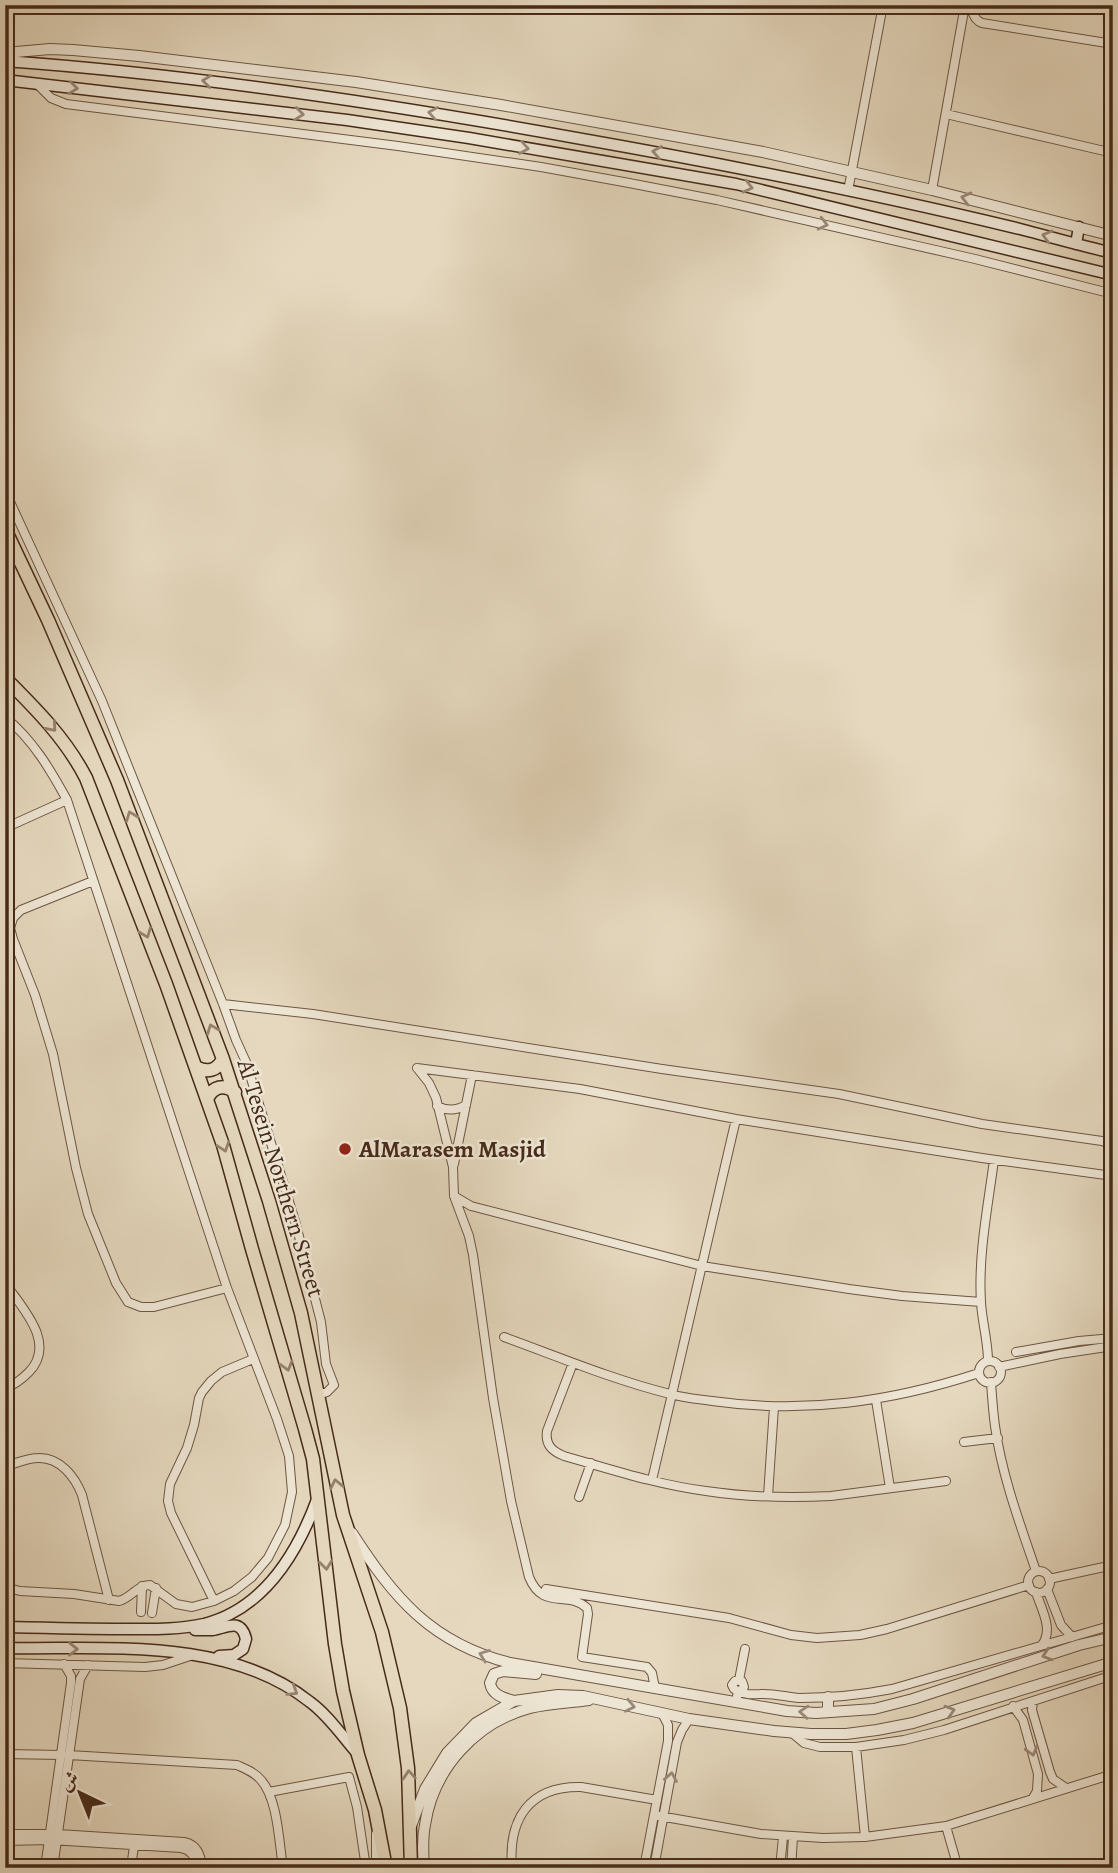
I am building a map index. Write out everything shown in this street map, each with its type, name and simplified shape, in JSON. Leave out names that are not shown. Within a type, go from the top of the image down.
[{"type":"main road","points":[[5,61],[136,72],[344,98],[500,124],[667,154],[848,191],[987,221],[1113,253]]},
{"type":"main road","points":[[5,80],[347,120],[736,184],[1113,275]]},
{"type":"main road","points":[[1076,244],[1079,227]]},
{"type":"main road","name":"Al Tesein Northern Street","points":[[5,529],[108,758],[235,1092],[269,1201],[295,1291],[345,1522],[382,1632],[400,1708],[408,1768],[411,1868]]},
{"type":"main road","name":"Al Tesein Northern Street","points":[[5,678],[59,735],[86,778],[196,1067],[229,1165],[313,1459],[342,1691],[386,1868]]},
{"type":"main road","points":[[196,1067],[202,1070],[217,1068],[223,1059]]},
{"type":"main road","points":[[207,1099],[210,1093],[219,1087],[235,1092]]},
{"type":"main road","points":[[185,1627],[205,1624],[228,1615],[251,1602],[268,1586],[298,1542],[317,1497]]},
{"type":"main road","points":[[5,1627],[147,1621],[204,1630],[233,1625],[244,1633],[246,1643],[240,1652],[234,1655],[209,1656]]},
{"type":"main road","points":[[5,1648],[115,1649],[195,1654],[236,1663],[270,1677],[301,1695],[322,1712],[358,1755]]},
{"type":"street","points":[[848,191],[883,5]]},
{"type":"street","points":[[932,190],[966,5]]},
{"type":"street","points":[[966,5],[976,20],[982,23],[1113,44]]},
{"type":"street","points":[[5,53],[50,49],[139,56],[394,88],[528,110],[763,152],[932,190],[1113,236]]},
{"type":"street","points":[[37,84],[51,98],[66,104],[541,167],[717,200],[975,259],[1113,294]]},
{"type":"street","points":[[946,114],[1110,152],[1113,124]]},
{"type":"street","points":[[5,491],[102,701],[249,1070],[295,1221],[321,1322],[325,1360],[334,1385],[327,1392],[318,1395]]},
{"type":"street","points":[[5,687],[20,692]]},
{"type":"street","points":[[5,718],[33,745],[68,800],[227,1288],[289,1456],[292,1492],[285,1525],[268,1558],[252,1577],[234,1591],[214,1601],[191,1607],[183,1606],[150,1585],[142,1586],[123,1600],[20,1591],[5,1587]]},
{"type":"street","points":[[5,828],[68,800]]},
{"type":"street","points":[[93,881],[21,910],[13,918],[10,928],[53,1054],[88,1214],[116,1283],[128,1302],[141,1307],[153,1307],[227,1288]]},
{"type":"street","points":[[223,1004],[313,1014],[839,1094],[982,1124],[1102,1140],[1113,1145]]},
{"type":"street","points":[[655,1688],[652,1673],[647,1667],[582,1657],[587,1608],[581,1603],[541,1595],[533,1586],[511,1501],[469,1236],[454,1196],[453,1167],[438,1106],[433,1090],[417,1068],[580,1089],[736,1119],[1113,1176]]},
{"type":"street","points":[[453,1167],[472,1075]]},
{"type":"street","points":[[438,1106],[451,1110],[466,1105]]},
{"type":"street","points":[[652,1480],[736,1119]]},
{"type":"street","points":[[988,1362],[988,1343],[981,1302],[982,1260],[994,1160]]},
{"type":"street","points":[[454,1196],[471,1206],[702,1266],[902,1296],[981,1302]]},
{"type":"street","points":[[5,1283],[38,1332],[40,1345],[34,1367],[23,1378],[5,1388]]},
{"type":"street","points":[[504,1337],[573,1363],[671,1394],[724,1403],[774,1407],[876,1399],[937,1387],[979,1373]]},
{"type":"street","points":[[1016,1352],[1113,1338]]},
{"type":"street","points":[[999,1367],[1113,1346]]},
{"type":"street","points":[[214,1601],[171,1513],[169,1489],[191,1436],[202,1392],[222,1372],[253,1359]]},
{"type":"street","points":[[988,1362],[999,1367],[999,1377],[991,1382],[984,1381],[979,1373],[980,1367],[988,1362]]},
{"type":"street","points":[[573,1363],[546,1438],[557,1453],[591,1464],[706,1491],[768,1496],[821,1496],[946,1481]]},
{"type":"street","points":[[991,1382],[1006,1476],[1037,1571]]},
{"type":"street","points":[[876,1399],[890,1488]]},
{"type":"street","points":[[768,1496],[774,1407]]},
{"type":"street","points":[[964,1442],[998,1438]]},
{"type":"street","points":[[5,1466],[37,1458],[50,1460],[65,1468],[76,1482],[82,1495],[109,1600]]},
{"type":"street","points":[[579,1497],[591,1464]]},
{"type":"street","points":[[345,1522],[384,1581],[413,1611],[440,1633],[472,1651],[497,1660],[655,1688],[739,1690],[787,1711],[874,1709],[1079,1645],[1113,1637]]},
{"type":"street","points":[[1049,1580],[1113,1565]]},
{"type":"street","points":[[1037,1571],[1046,1574],[1049,1580],[1047,1589],[1061,1625],[1072,1637]]},
{"type":"street","points":[[1037,1571],[1029,1577],[1028,1585],[1036,1592],[1047,1589]]},
{"type":"street","points":[[546,1589],[729,1618],[783,1633],[817,1638],[860,1635],[887,1629],[1028,1585]]},
{"type":"street","points":[[142,1586],[147,1621]]},
{"type":"street","points":[[147,1621],[156,1588]]},
{"type":"street","points":[[1036,1592],[1048,1629],[1042,1646]]},
{"type":"street","points":[[1048,1629],[1061,1625]]},
{"type":"street","points":[[739,1690],[751,1696],[828,1697],[892,1689],[1113,1625]]},
{"type":"street","points":[[739,1690],[745,1649]]},
{"type":"street","points":[[5,1662],[145,1667],[163,1665],[195,1654]]},
{"type":"street","points":[[998,1658],[1000,1671]]},
{"type":"street","points":[[410,1829],[425,1789],[447,1753],[476,1723],[514,1701],[558,1695],[583,1696],[689,1719],[792,1733],[828,1734],[877,1730],[913,1723],[1113,1662]]},
{"type":"street","points":[[64,1664],[71,1676],[66,1755]]},
{"type":"street","points":[[52,1868],[66,1755],[80,1679],[88,1665]]},
{"type":"street","points":[[514,1701],[499,1696],[491,1689],[490,1680],[496,1672],[544,1675],[561,1672]]},
{"type":"street","points":[[792,1733],[814,1746],[856,1747],[924,1736],[1113,1675]]},
{"type":"street","points":[[828,1697],[828,1712]]},
{"type":"street","points":[[424,1868],[423,1836],[430,1802],[443,1774],[467,1744],[485,1728],[517,1712],[541,1705],[598,1699]]},
{"type":"street","points":[[1033,1701],[1032,1710],[1050,1772],[1059,1784],[1066,1788]]},
{"type":"street","points":[[903,1702],[904,1714],[913,1723]]},
{"type":"street","points":[[1013,1706],[1023,1720],[1038,1774],[1037,1791],[1033,1798]]},
{"type":"street","points":[[874,1709],[880,1717],[877,1730]]},
{"type":"street","points":[[654,1868],[659,1816],[657,1800],[668,1732],[662,1713]]},
{"type":"street","points":[[644,1868],[677,1742],[689,1719]]},
{"type":"street","points":[[856,1747],[865,1837]]},
{"type":"street","points":[[5,1754],[237,1765],[251,1771],[269,1792],[274,1807],[283,1868]]},
{"type":"street","points":[[659,1816],[783,1837],[865,1837],[946,1826],[1113,1774]]},
{"type":"street","points":[[269,1792],[349,1777],[357,1807],[366,1868]]},
{"type":"street","points":[[512,1868],[511,1840],[517,1822],[542,1795],[569,1787],[581,1787],[657,1800]]},
{"type":"street","points":[[376,1868],[377,1824]]},
{"type":"street","points":[[946,1826],[958,1868]]},
{"type":"street","points":[[5,1834],[187,1843],[198,1851],[203,1868]]},
{"type":"street","points":[[45,1868],[54,1837]]},
{"type":"street","points":[[5,1841],[54,1837],[184,1849],[194,1856],[197,1868]]},
{"type":"street","points":[[780,1868],[783,1837]]},
{"type":"street","points":[[791,1868],[793,1838]]},
{"type":"street","points":[[131,1868],[134,1846]]},
{"type":"street","points":[[1099,1868],[1113,1862]]},
{"type":"place","name":"AlMarasem Masjid","points":[[345,1149]]}]
